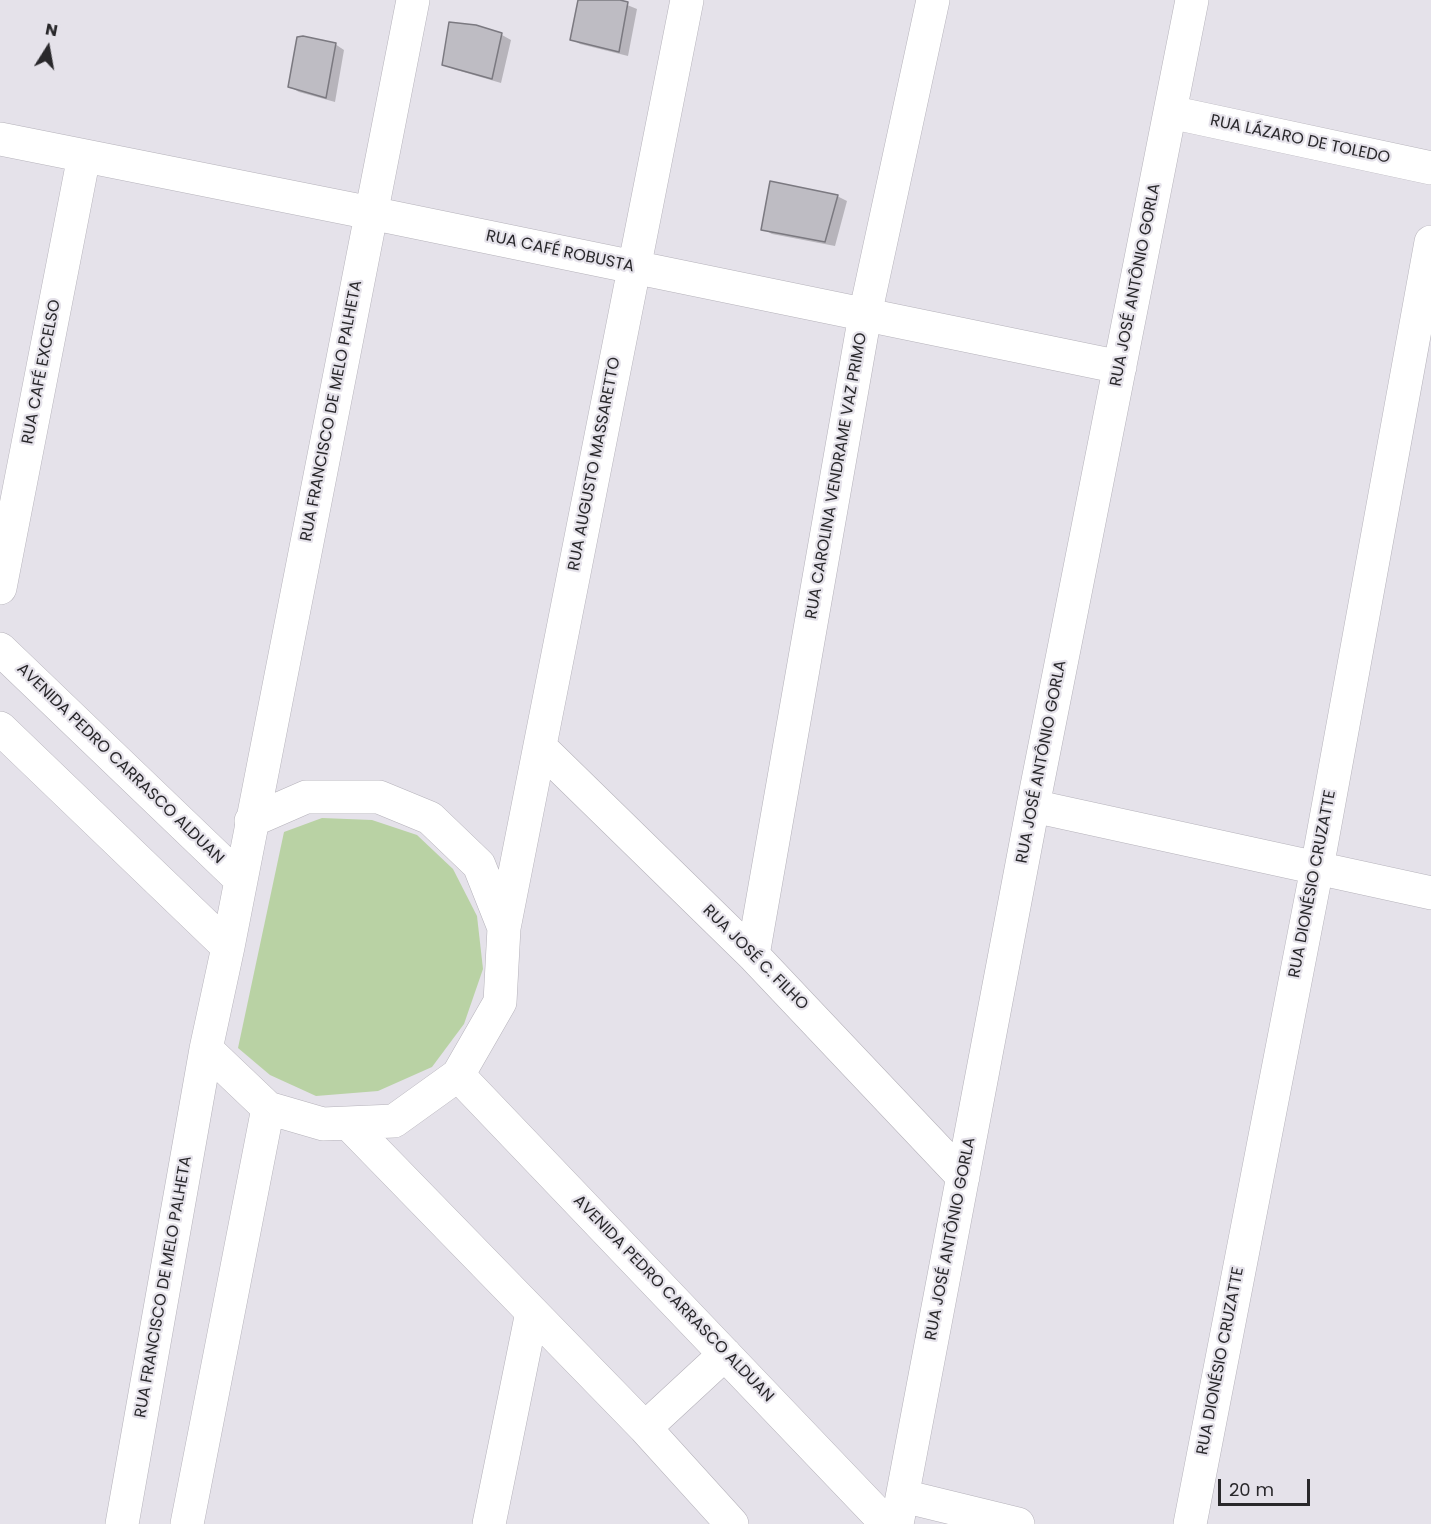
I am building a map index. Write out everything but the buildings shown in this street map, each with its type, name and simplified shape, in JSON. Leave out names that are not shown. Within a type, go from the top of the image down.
[{"type":"street","name":"RUA FRANCISCO DE MELO PALHETA","points":[[122,1524],[206,1049],[228,947],[413,0]]},
{"type":"street","name":"RUA AUGUSTO MASSARETTO","points":[[458,1075],[500,1002],[504,928],[687,0]]},
{"type":"street","name":"RUA CAROLINA VENDRAME VAZ PRIMO","points":[[753,954],[865,315],[933,0]]},
{"type":"street","name":"RUA JOSÉ ANTÔNIO GORLA","points":[[900,1510],[1033,806],[1192,0]]},
{"type":"street","name":"RUA LÁZARO DE TOLEDO","points":[[1170,112],[1431,168]]},
{"type":"street","name":"RUA CAFÉ ROBUSTA","points":[[0,139],[1120,367]]},
{"type":"street","name":"RUA CAFÉ EXCELSO","points":[[0,588],[84,156]]},
{"type":"street","name":"RUA DIONÉSIO CRUZATTE","points":[[1190,1524],[1317,868],[1431,242]]},
{"type":"street","name":"AVENIDA PEDRO CARRASCO ALDUAN","points":[[0,649],[240,879]]},
{"type":"street","points":[[0,728],[228,947]]},
{"type":"street","name":"RUA JOSÉ C. FILHO","points":[[540,747],[753,954],[963,1177]]},
{"type":"street","points":[[251,821],[306,797],[378,797],[430,818],[479,865],[504,928]]},
{"type":"street","points":[[1033,806],[1431,893]]},
{"type":"street","points":[[206,1049],[268,1108],[323,1124],[394,1121],[458,1075]]},
{"type":"street","name":"AVENIDA PEDRO CARRASCO ALDUAN","points":[[458,1075],[887,1524]]},
{"type":"street","points":[[188,1524],[268,1108]]},
{"type":"street","points":[[348,1123],[645,1428],[732,1524]]},
{"type":"street","points":[[489,1524],[532,1312]]},
{"type":"street","points":[[645,1428],[725,1354]]},
{"type":"street","points":[[900,1510],[1018,1524]]},
{"type":"green space","points":[[322,818],[372,820],[417,835],[453,869],[477,916],[483,969],[464,1024],[432,1067],[378,1091],[316,1096],[270,1075],[238,1048],[284,832]]}]
